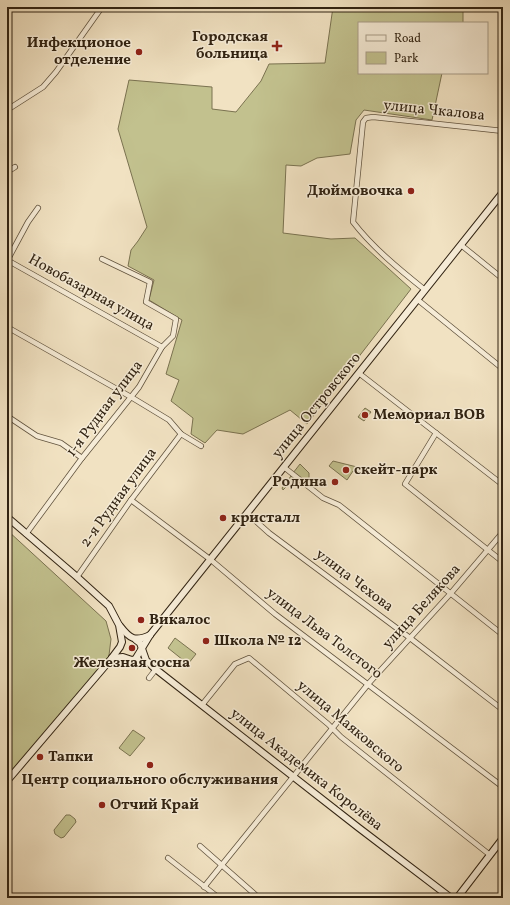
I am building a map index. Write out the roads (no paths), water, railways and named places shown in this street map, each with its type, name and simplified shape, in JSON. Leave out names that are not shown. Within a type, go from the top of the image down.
[{"type":"street","points":[[7,110],[42,88],[56,72],[102,7]]},
{"type":"street","name":"улица Чкалова","points":[[426,290],[409,278],[362,233],[353,222],[363,122],[366,118],[373,117],[503,131]]},
{"type":"street","points":[[7,172],[16,168]]},
{"type":"street","name":"улица Островского","points":[[142,649],[150,636],[360,374],[461,245],[502,197]]},
{"type":"street","points":[[7,261],[28,222],[38,208]]},
{"type":"street","points":[[461,245],[503,279]]},
{"type":"street","name":"1-я Рудная улица","points":[[26,534],[82,458],[139,387],[162,347],[173,336],[176,320],[146,302],[150,282],[102,259]]},
{"type":"street","name":"Новобазарная улица","points":[[7,261],[162,347]]},
{"type":"street","points":[[418,300],[503,369]]},
{"type":"street","points":[[7,327],[131,397],[168,420],[181,434],[201,446]]},
{"type":"street","points":[[360,374],[503,485]]},
{"type":"street","points":[[7,416],[36,436],[61,443],[82,458]]},
{"type":"street","points":[[436,433],[405,484],[503,562]]},
{"type":"street","name":"2-я Рудная улица","points":[[77,577],[131,500],[181,434]]},
{"type":"street","points":[[285,468],[323,498],[339,504],[503,635]]},
{"type":"street","name":"улица Льва Толстого","points":[[131,500],[211,560],[275,614],[369,683],[503,786]]},
{"type":"street","name":"улица Чехова","points":[[248,514],[269,533],[410,638],[503,710]]},
{"type":"street","points":[[7,517],[109,606],[119,624],[140,643],[146,660]]},
{"type":"street","name":"улица Белякова","points":[[204,887],[369,683],[451,593],[503,532]]},
{"type":"street","points":[[119,624],[123,657]]},
{"type":"street","points":[[7,781],[112,658],[121,644],[128,638],[134,639],[150,636]]},
{"type":"street","points":[[136,658],[142,649]]},
{"type":"street","points":[[112,658],[123,657],[132,660],[136,658],[146,660]]},
{"type":"street","name":"улица Маяковского","points":[[202,705],[235,664],[249,658],[332,727],[341,737],[490,855]]},
{"type":"street","name":"улица Академика Королёва","points":[[146,660],[451,898]]},
{"type":"street","points":[[149,678],[156,669]]},
{"type":"street","points":[[456,898],[503,838]]},
{"type":"street","points":[[200,846],[259,898]]},
{"type":"street","points":[[168,858],[219,898]]},
{"type":"place","name":"Городская больница","points":[[277,46]]},
{"type":"place","name":"Инфекционое отделение","points":[[139,52]]},
{"type":"place","name":"Дюймовочка","points":[[411,191]]},
{"type":"place","name":"Мемориал ВОВ","points":[[365,415]]},
{"type":"place","name":"скейт-парк","points":[[346,470]]},
{"type":"place","name":"Родина","points":[[335,482]]},
{"type":"place","name":"кристалл","points":[[223,518]]},
{"type":"place","name":"Викалос","points":[[141,620]]},
{"type":"place","name":"Школа № 12","points":[[206,641]]},
{"type":"place","name":"Железная сосна","points":[[132,648]]},
{"type":"place","name":"Тапки","points":[[40,757]]},
{"type":"place","name":"Центр социального обслуживания","points":[[150,765]]},
{"type":"place","name":"Отчий Край","points":[[102,805]]}]
